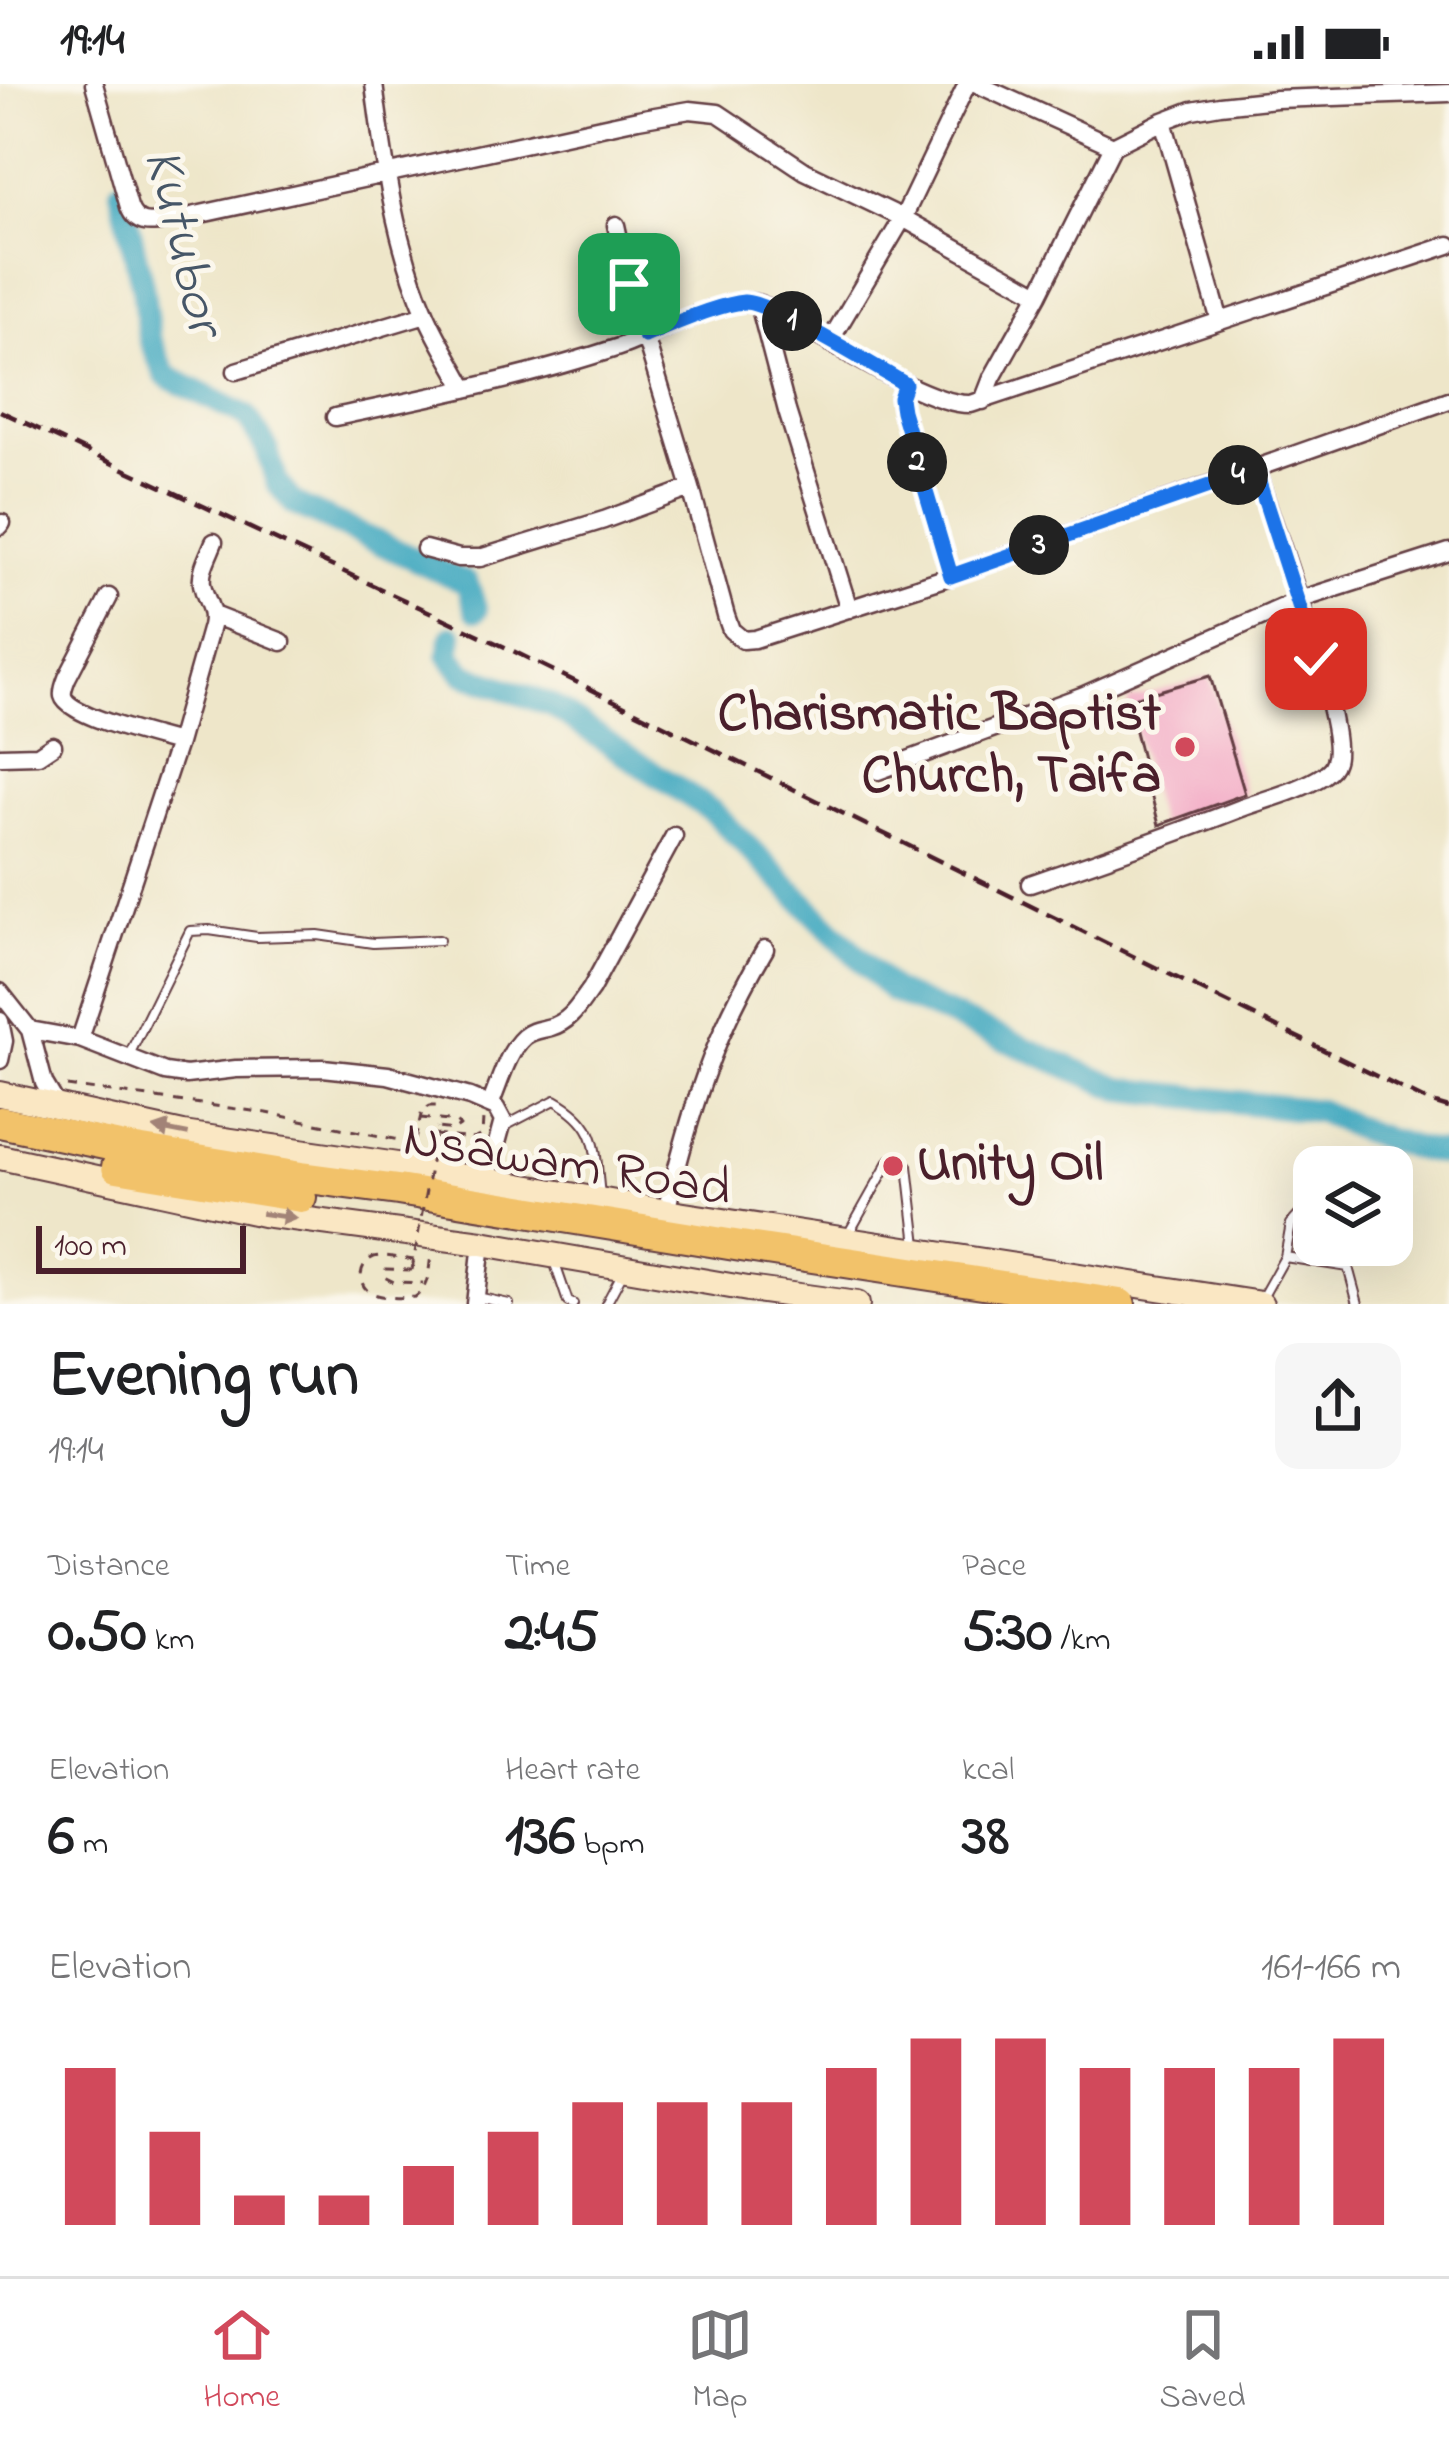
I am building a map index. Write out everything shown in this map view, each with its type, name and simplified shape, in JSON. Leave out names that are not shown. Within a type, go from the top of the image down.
[{"type":"highway","name":"Nsawam Road","points":[[0,1122],[301,1177],[1120,1304]]},
{"type":"highway","name":"Nsawam Road","points":[[0,1142],[172,1177],[998,1304]]},
{"type":"main road","points":[[0,1094],[183,1134],[1260,1304]]},
{"type":"main road","points":[[0,1157],[263,1214],[626,1267],[721,1294],[857,1304]]},
{"type":"street","points":[[94,84],[129,207],[140,222],[173,220],[638,118],[704,110],[732,120],[805,170],[1039,294]]},
{"type":"street","points":[[374,84],[385,175],[398,233],[426,314],[466,389]]},
{"type":"street","points":[[830,341],[903,218],[967,84]]},
{"type":"street","points":[[976,84],[1113,146]]},
{"type":"street","points":[[983,401],[1113,146],[1192,110],[1277,91],[1449,93]]},
{"type":"street","points":[[1163,121],[1220,321]]},
{"type":"street","points":[[616,225],[725,616],[742,640],[951,576],[1449,400]]},
{"type":"street","points":[[335,417],[466,389],[620,346],[750,302],[905,384],[962,405],[1449,245]]},
{"type":"street","points":[[759,304],[787,412],[849,609]]},
{"type":"street","points":[[236,371],[426,314]]},
{"type":"street","points":[[905,384],[902,411],[951,576]]},
{"type":"street","points":[[1030,884],[1290,790],[1331,769],[1338,739],[1255,470]]},
{"type":"street","points":[[425,549],[479,558],[691,488]]},
{"type":"street","points":[[80,1039],[178,743],[213,616],[202,574],[214,542]]},
{"type":"street","points":[[878,771],[1084,695],[1299,601],[1449,552]]},
{"type":"street","points":[[109,597],[67,678],[64,699],[91,716],[178,743]]},
{"type":"street","points":[[213,616],[282,642]]},
{"type":"street","points":[[0,756],[38,754],[53,745]]},
{"type":"street","points":[[485,1110],[523,1038],[564,1022],[577,1010],[674,836]]},
{"type":"street","points":[[665,1212],[697,1093],[724,1025],[764,949]]},
{"type":"street","points":[[0,992],[30,1030],[44,1082],[59,1108]]},
{"type":"street","points":[[0,1021],[4,1041],[0,1060]]},
{"type":"street","points":[[30,1030],[80,1039],[165,1072],[323,1068],[388,1075],[470,1097],[485,1110],[500,1112],[503,1127],[488,1180]]},
{"type":"street","points":[[475,1300],[482,1243]]},
{"type":"lane","points":[[128,1057],[190,931],[257,937],[318,935],[373,943],[439,940]]},
{"type":"lane","points":[[503,1127],[555,1100],[569,1108],[591,1129],[601,1200]]},
{"type":"lane","points":[[844,1241],[890,1160],[908,1166],[918,1252]]},
{"type":"lane","points":[[1260,1304],[1286,1258],[1293,1222]]},
{"type":"lane","points":[[551,1254],[570,1303]]},
{"type":"lane","points":[[1286,1258],[1348,1267],[1358,1304]]},
{"type":"lane","points":[[606,1304],[626,1267]]},
{"type":"lane","points":[[475,1300],[508,1304]]},
{"type":"path","points":[[44,1082],[267,1113],[414,1143],[425,1108],[451,1108]]},
{"type":"path","points":[[435,1135],[476,1139],[482,1135],[485,1110]]},
{"type":"path","points":[[419,1118],[460,1126],[437,1128],[412,1270],[386,1269],[383,1277],[426,1283]]},
{"type":"path","points":[[414,1260],[373,1258],[362,1268],[361,1280],[374,1294],[402,1298],[420,1294],[434,1237]]},
{"type":"building","name":"Charismatic Baptist Church, Taifa","points":[[1210,676],[1245,794],[1159,825],[1127,700]]},
{"type":"waterway","name":"Kutubor","points":[[121,191],[149,338],[166,376],[246,416],[266,447],[277,483],[294,504],[467,583],[476,610]]},
{"type":"waterway","points":[[452,637],[449,655],[464,674],[551,705],[713,812],[892,991],[1120,1089],[1319,1111],[1368,1133],[1449,1155]]},
{"type":"railway","points":[[0,411],[507,648],[1449,1108]]},
{"type":"place","name":"Charismatic Baptist Church, Taifa","points":[[1185,747]]},
{"type":"place","name":"Unity Oil","points":[[893,1166]]},
{"type":"route","points":[[629,284],[645,336],[750,302],[905,384],[902,411],[951,576],[1255,470],[1316,659]]}]
